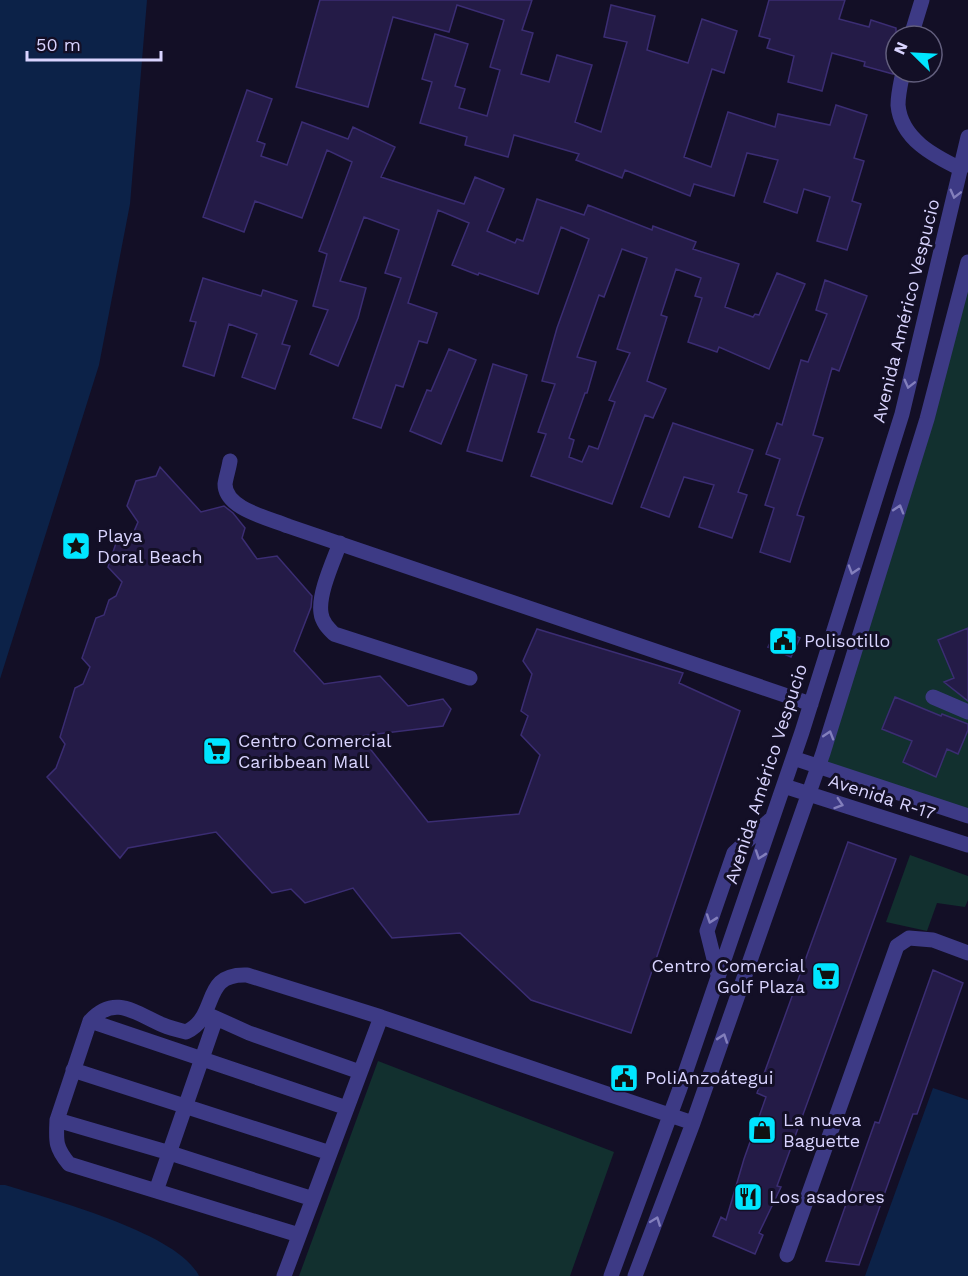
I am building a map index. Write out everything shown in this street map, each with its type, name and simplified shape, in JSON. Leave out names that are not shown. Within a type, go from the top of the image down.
[{"type":"street","points":[[915,24],[922,0]]},
{"type":"street","points":[[901,84],[898,105],[904,123],[915,141],[930,154],[961,169]]},
{"type":"street","name":"Avenida Américo Vespucio","points":[[611,1276],[670,1116],[784,786],[902,414],[968,137]]},
{"type":"street","points":[[635,1276],[693,1123],[818,767],[927,419],[968,262]]},
{"type":"street","points":[[230,461],[225,484],[227,494],[235,504],[288,526],[811,704]]},
{"type":"street","points":[[340,543],[321,599],[321,614],[325,624],[334,634],[470,678]]},
{"type":"street","points":[[933,697],[968,712]]},
{"type":"street","name":"Avenida R-17","points":[[793,758],[968,816]]},
{"type":"street","name":"Avenida R-17","points":[[784,786],[968,845]]},
{"type":"street","points":[[718,975],[707,931],[734,853],[772,818]]},
{"type":"street","points":[[787,1255],[897,946],[909,938],[933,940],[968,952]]},
{"type":"street","points":[[156,1191],[202,1058],[215,988],[223,979],[234,974],[247,975],[381,1017],[693,1123]]},
{"type":"street","points":[[211,1016],[186,1032],[166,1026],[125,1007],[111,1007],[99,1012],[90,1022],[57,1120],[56,1136],[59,1151],[69,1164],[299,1235]]},
{"type":"street","points":[[211,1016],[249,1033],[360,1072]]},
{"type":"street","points":[[284,1276],[381,1017]]},
{"type":"street","points":[[90,1022],[347,1108]]},
{"type":"street","points":[[73,1070],[330,1154]]},
{"type":"street","points":[[57,1120],[313,1199]]},
{"type":"green space","points":[[968,262],[968,816],[818,767]]},
{"type":"green space","points":[[910,855],[968,876],[968,900],[965,907],[937,903],[927,931],[886,922]]},
{"type":"green space","points":[[378,1061],[614,1152],[570,1276],[299,1276]]},
{"type":"water","points":[[0,0],[147,0],[130,204],[99,365],[0,679]]},
{"type":"water","points":[[933,1088],[968,1100],[968,1276],[865,1276]]},
{"type":"water","points":[[0,1185],[81,1209],[141,1232],[187,1260],[199,1276],[0,1276]]},
{"type":"building","points":[[320,0],[532,0],[522,30],[533,33],[521,74],[549,82],[557,55],[592,65],[575,122],[601,132],[627,42],[604,37],[611,5],[655,16],[647,50],[688,63],[702,19],[737,31],[724,73],[712,69],[684,157],[711,167],[728,112],[775,127],[778,114],[830,125],[836,105],[867,115],[854,158],[864,161],[852,201],[861,204],[847,250],[817,241],[830,197],[804,189],[797,213],[764,202],[778,160],[747,153],[734,196],[694,184],[690,196],[625,170],[622,178],[576,160],[579,154],[514,135],[508,157],[465,145],[467,137],[420,123],[432,82],[422,79],[435,34],[468,44],[455,86],[465,89],[459,108],[487,116],[500,70],[490,67],[504,20],[457,5],[449,32],[393,17],[368,107],[296,87]]},
{"type":"building","points":[[769,0],[845,0],[839,19],[869,27],[871,20],[884,24],[884,72],[864,66],[865,62],[832,53],[822,91],[788,82],[794,56],[767,48],[770,39],[759,36]]},
{"type":"building","points":[[247,90],[272,99],[257,141],[265,144],[261,156],[287,165],[302,122],[348,139],[353,127],[395,147],[381,177],[464,204],[475,177],[504,189],[487,231],[515,243],[517,239],[523,241],[537,199],[584,215],[588,205],[652,230],[653,226],[696,242],[693,249],[739,264],[725,307],[753,317],[755,314],[759,315],[777,273],[805,284],[769,369],[719,347],[717,352],[688,342],[702,298],[695,296],[701,278],[676,269],[661,315],[667,317],[647,381],[666,389],[653,418],[645,415],[612,504],[531,476],[546,434],[538,432],[555,384],[542,381],[557,328],[589,239],[561,227],[538,294],[452,265],[469,223],[438,210],[408,303],[437,313],[427,343],[419,341],[403,387],[396,385],[381,428],[353,418],[401,278],[385,273],[399,230],[364,217],[340,281],[366,288],[358,318],[338,366],[310,354],[328,310],[313,306],[327,254],[319,251],[352,162],[327,150],[302,218],[255,201],[244,232],[203,217]],"holes":[[[622,249],[647,258],[617,349],[630,353],[609,400],[615,402],[598,449],[589,446],[582,462],[569,457],[574,440],[569,438],[585,393],[587,393],[596,362],[577,357],[599,295],[604,297]]]},
{"type":"building","points":[[203,278],[261,296],[263,290],[297,301],[282,344],[290,346],[275,389],[242,377],[257,334],[229,324],[214,376],[183,366],[196,322],[190,321]]},
{"type":"building","points":[[825,280],[867,296],[839,371],[832,368],[813,435],[823,438],[797,515],[804,517],[790,562],[760,552],[774,508],[765,505],[780,459],[766,454],[777,423],[782,425],[801,360],[808,362],[827,314],[816,310]]},
{"type":"building","points":[[449,349],[476,360],[441,444],[410,431],[427,390],[431,391]]},
{"type":"building","points":[[493,364],[527,375],[502,461],[467,451]]},
{"type":"building","points":[[673,423],[753,450],[738,492],[747,495],[732,538],[699,527],[714,485],[684,477],[669,517],[641,507]]},
{"type":"building","name":"Centro Comercial Caribbean Mall","points":[[160,467],[201,512],[224,506],[233,513],[245,528],[242,538],[257,559],[277,556],[312,596],[311,607],[294,651],[324,684],[380,676],[408,706],[443,699],[451,709],[443,726],[360,736],[428,822],[519,814],[540,755],[521,735],[528,716],[521,711],[532,674],[523,661],[537,629],[683,673],[679,683],[740,711],[631,1033],[531,1000],[460,933],[392,938],[353,888],[305,903],[291,889],[272,893],[216,832],[128,848],[120,858],[47,777],[56,768],[65,744],[60,737],[75,688],[83,684],[90,667],[82,658],[96,618],[104,615],[109,600],[116,596],[122,582],[108,567],[117,540],[132,536],[138,522],[127,506],[136,481],[156,476]]},
{"type":"building","points":[[777,628],[800,638],[791,657],[768,647]]},
{"type":"building","points":[[968,628],[968,701],[944,682],[954,678],[938,640]]},
{"type":"building","points":[[895,697],[941,716],[942,714],[968,724],[968,730],[958,754],[947,749],[936,777],[903,762],[912,741],[882,729]]},
{"type":"building","name":"Centro Comercial Golf Plaza","points":[[848,842],[896,859],[777,1186],[781,1187],[759,1233],[763,1235],[755,1254],[713,1236],[721,1217],[726,1220],[766,1097],[757,1093]]},
{"type":"building","points":[[933,970],[963,983],[917,1114],[913,1114],[859,1265],[826,1261],[875,1122],[879,1123]]},
{"type":"place","name":"Playa Doral Beach","points":[[76,546]]},
{"type":"place","name":"Polisotillo","points":[[783,641]]},
{"type":"place","name":"Centro Comercial Caribbean Mall","points":[[217,751]]},
{"type":"place","name":"Centro Comercial Golf Plaza","points":[[826,976]]},
{"type":"place","name":"PoliAnzoátegui","points":[[624,1078]]},
{"type":"place","name":"La nueva Baguette","points":[[762,1130]]},
{"type":"place","name":"Los asadores","points":[[748,1197]]}]
